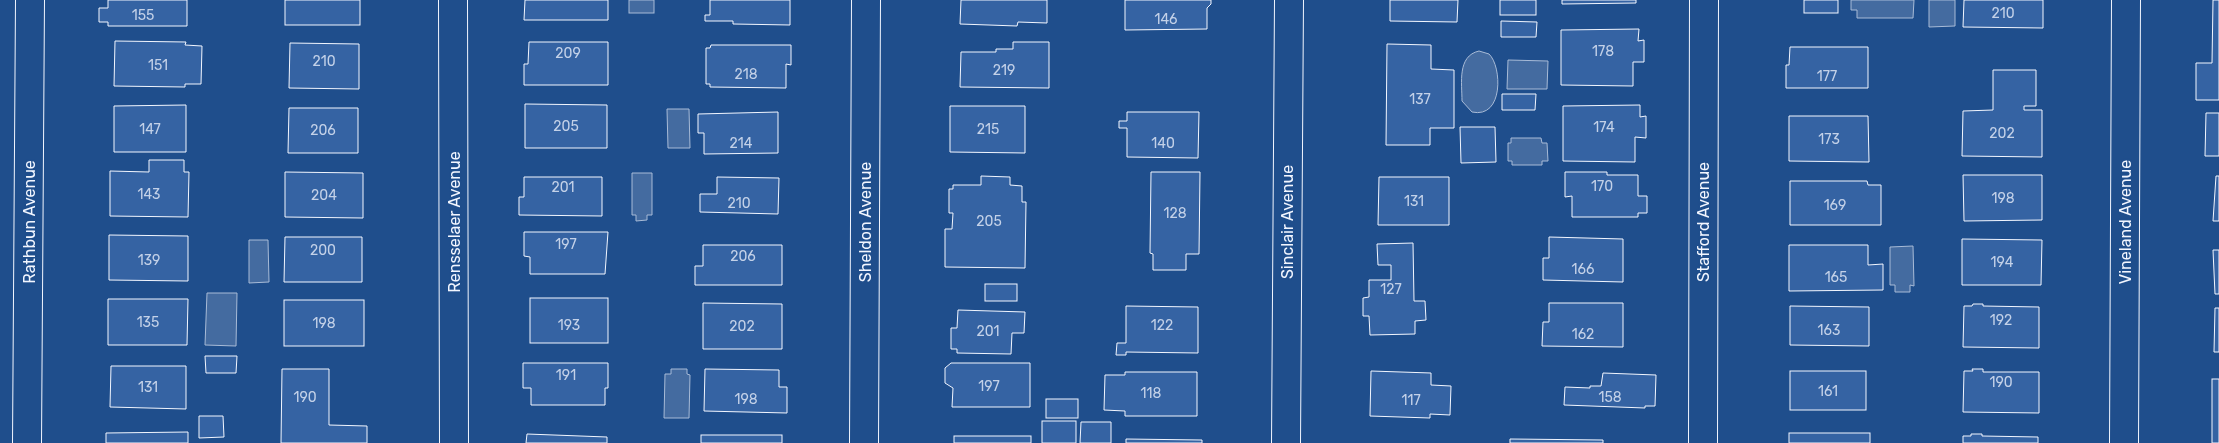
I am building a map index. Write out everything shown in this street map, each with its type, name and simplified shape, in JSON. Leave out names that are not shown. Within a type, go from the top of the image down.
[{"type":"street","name":"Rathbun Avenue","points":[[27,443],[30,0]]},
{"type":"street","name":"Rensselaer Avenue","points":[[453,0],[454,443]]},
{"type":"street","name":"Sheldon Avenue","points":[[864,443],[866,0]]},
{"type":"street","name":"Sinclair Avenue","points":[[1286,443],[1289,0]]},
{"type":"street","name":"Stafford Avenue","points":[[1703,443],[1704,0]]},
{"type":"street","name":"Vineland Avenue","points":[[2124,443],[2126,0]]},
{"type":"water","points":[[629,0],[654,0],[654,13],[629,13]]},
{"type":"water","points":[[1851,0],[1914,0],[1913,18],[1857,18],[1857,10],[1851,10]]},
{"type":"water","points":[[1929,0],[1955,0],[1955,26],[1929,27]]},
{"type":"water","points":[[1479,51],[1489,54],[1493,60],[1498,79],[1497,90],[1495,100],[1490,108],[1482,112],[1472,112],[1462,101],[1462,71],[1467,58]]},
{"type":"water","points":[[1508,60],[1548,61],[1547,89],[1507,89]]},
{"type":"water","points":[[667,109],[689,109],[690,148],[668,148]]},
{"type":"water","points":[[1511,138],[1541,138],[1542,143],[1547,143],[1548,161],[1542,161],[1542,165],[1512,165],[1512,161],[1508,161],[1508,143],[1511,143]]},
{"type":"water","points":[[632,173],[652,173],[652,215],[647,215],[647,220],[636,221],[636,215],[632,215]]},
{"type":"water","points":[[249,240],[268,240],[269,282],[249,283]]},
{"type":"water","points":[[1913,246],[1914,286],[1910,285],[1910,292],[1895,292],[1895,285],[1890,285],[1890,247]]},
{"type":"water","points":[[207,293],[237,293],[236,346],[205,345]]},
{"type":"water","points":[[671,369],[687,369],[687,374],[690,375],[689,418],[664,418],[665,374],[671,374]]},
{"type":"building","points":[[108,0],[187,0],[187,26],[108,26],[108,22],[99,22],[99,8],[108,8]]},
{"type":"building","points":[[285,0],[360,0],[360,25],[285,25]]},
{"type":"building","points":[[525,0],[608,0],[608,20],[524,20]]},
{"type":"building","points":[[710,0],[790,0],[790,25],[733,24],[733,21],[705,21],[705,15],[710,15]]},
{"type":"building","points":[[961,0],[1047,0],[1047,23],[1018,22],[1017,26],[960,24]]},
{"type":"building","points":[[1125,0],[1211,0],[1211,4],[1207,8],[1207,29],[1125,30]]},
{"type":"building","points":[[1390,0],[1458,0],[1457,22],[1390,21]]},
{"type":"building","points":[[1500,0],[1536,0],[1536,15],[1500,15]]},
{"type":"building","points":[[1562,0],[1636,0],[1636,3],[1562,4]]},
{"type":"building","points":[[1804,0],[1838,0],[1838,13],[1804,13]]},
{"type":"building","points":[[1964,0],[2043,0],[2043,28],[1963,27]]},
{"type":"building","points":[[2213,0],[2219,0],[2219,100],[2196,100],[2196,63],[2212,63]]},
{"type":"building","points":[[1501,21],[1537,22],[1536,37],[1501,37]]},
{"type":"building","points":[[1639,29],[1638,41],[1644,40],[1644,62],[1633,62],[1633,86],[1561,85],[1561,30]]},
{"type":"building","points":[[115,41],[186,42],[185,45],[202,46],[201,84],[185,84],[185,87],[114,86]]},
{"type":"building","points":[[529,42],[608,42],[608,85],[524,85],[524,64],[528,64]]},
{"type":"building","points":[[1013,42],[1049,42],[1049,88],[960,87],[961,52],[996,52],[996,49],[1013,49]]},
{"type":"building","points":[[290,43],[359,44],[359,89],[289,88]]},
{"type":"building","points":[[1387,44],[1431,45],[1431,69],[1454,70],[1454,128],[1430,128],[1430,145],[1386,145]]},
{"type":"building","points":[[711,45],[791,45],[791,65],[786,64],[786,88],[710,87],[710,84],[706,84],[706,48],[710,48]]},
{"type":"building","points":[[1790,47],[1868,47],[1868,88],[1786,88],[1786,65],[1789,65]]},
{"type":"building","points":[[1993,70],[2036,70],[2036,106],[2024,106],[2024,110],[2042,110],[2042,157],[1962,156],[1963,111],[1993,110]]},
{"type":"building","points":[[1502,94],[1536,94],[1535,110],[1502,110]]},
{"type":"building","points":[[525,104],[607,105],[607,148],[525,148]]},
{"type":"building","points":[[186,105],[186,152],[114,152],[114,106]]},
{"type":"building","points":[[1640,105],[1640,117],[1646,116],[1646,138],[1635,137],[1635,162],[1563,161],[1563,106]]},
{"type":"building","points":[[950,106],[1025,106],[1025,153],[950,152]]},
{"type":"building","points":[[289,108],[358,108],[358,153],[288,153]]},
{"type":"building","points":[[778,112],[778,153],[704,154],[704,133],[698,133],[698,114]]},
{"type":"building","points":[[1127,112],[1199,112],[1198,158],[1127,157],[1127,128],[1119,128],[1119,121],[1127,121]]},
{"type":"building","points":[[2206,113],[2219,113],[2219,156],[2205,156]]},
{"type":"building","points":[[1789,116],[1868,116],[1869,162],[1789,161]]},
{"type":"building","points":[[1460,127],[1495,127],[1496,162],[1461,163]]},
{"type":"building","points":[[149,160],[184,160],[184,172],[189,172],[188,217],[110,216],[110,171],[149,172]]},
{"type":"building","points":[[285,172],[363,173],[363,218],[285,217]]},
{"type":"building","points":[[1151,172],[1200,172],[1199,254],[1186,254],[1186,270],[1153,270],[1153,254],[1150,253]]},
{"type":"building","points":[[1565,172],[1607,172],[1607,175],[1638,175],[1638,196],[1647,196],[1647,213],[1638,213],[1638,217],[1572,217],[1572,196],[1565,197]]},
{"type":"building","points":[[1963,175],[2042,175],[2042,220],[1964,221]]},
{"type":"building","points":[[981,176],[1010,177],[1010,185],[1022,186],[1022,202],[1026,202],[1025,268],[945,267],[945,229],[952,229],[953,213],[949,213],[949,189],[953,189],[953,185],[981,185]]},
{"type":"building","points":[[2216,176],[2219,176],[2219,221],[2213,221]]},
{"type":"building","points":[[524,177],[602,177],[602,216],[519,215],[519,197],[524,197]]},
{"type":"building","points":[[717,177],[779,178],[778,214],[700,212],[700,194],[717,194]]},
{"type":"building","points":[[1379,177],[1449,177],[1449,225],[1378,225]]},
{"type":"building","points":[[1790,181],[1867,181],[1868,185],[1881,185],[1881,225],[1790,225]]},
{"type":"building","points":[[524,232],[608,232],[605,274],[530,274],[530,257],[524,256]]},
{"type":"building","points":[[109,235],[188,236],[188,281],[109,280]]},
{"type":"building","points":[[285,237],[362,237],[362,282],[284,282]]},
{"type":"building","points":[[1549,237],[1623,239],[1623,282],[1543,280],[1543,258],[1549,258]]},
{"type":"building","points":[[1962,239],[2042,240],[2041,285],[1962,285]]},
{"type":"building","points":[[1413,243],[1414,301],[1425,301],[1426,320],[1415,321],[1415,334],[1370,335],[1369,316],[1363,316],[1363,298],[1369,297],[1369,280],[1391,280],[1391,265],[1378,265],[1377,244]]},
{"type":"building","points":[[703,245],[782,245],[782,285],[695,285],[695,266],[703,266]]},
{"type":"building","points":[[1789,245],[1868,245],[1868,265],[1883,264],[1883,290],[1789,291]]},
{"type":"building","points":[[2213,250],[2219,250],[2219,294],[2215,294]]},
{"type":"building","points":[[985,284],[1017,284],[1017,301],[985,301]]},
{"type":"building","points":[[530,298],[608,298],[608,343],[530,343]]},
{"type":"building","points":[[108,299],[188,299],[187,345],[108,345]]},
{"type":"building","points":[[284,300],[364,300],[364,346],[284,346]]},
{"type":"building","points":[[703,303],[782,304],[782,349],[703,349]]},
{"type":"building","points":[[1549,303],[1623,303],[1623,347],[1542,346],[1543,322],[1549,322]]},
{"type":"building","points":[[1973,304],[1983,304],[1983,306],[2039,307],[2039,348],[1963,347],[1964,306],[1972,306]]},
{"type":"building","points":[[1126,306],[1198,307],[1198,353],[1126,352],[1126,355],[1116,355],[1117,343],[1126,343]]},
{"type":"building","points":[[1790,306],[1869,307],[1869,346],[1790,345]]},
{"type":"building","points":[[2215,308],[2219,308],[2219,352],[2214,352]]},
{"type":"building","points":[[958,310],[1025,312],[1024,333],[1012,333],[1011,354],[957,353],[957,349],[951,349],[951,328],[957,328]]},
{"type":"building","points":[[205,356],[237,356],[236,373],[206,373]]},
{"type":"building","points":[[523,363],[608,363],[608,388],[605,388],[605,405],[531,405],[531,388],[523,388]]},
{"type":"building","points":[[951,363],[1030,363],[1030,407],[952,407],[953,388],[945,383],[945,368]]},
{"type":"building","points":[[111,366],[186,366],[186,409],[110,407]]},
{"type":"building","points":[[282,369],[329,369],[329,425],[367,426],[367,443],[281,443]]},
{"type":"building","points":[[705,369],[779,370],[779,387],[787,387],[787,413],[704,411]]},
{"type":"building","points":[[1972,369],[1983,369],[1983,372],[2039,372],[2039,413],[1963,412],[1964,371],[1973,371]]},
{"type":"building","points":[[1371,371],[1431,373],[1431,385],[1451,386],[1450,415],[1430,414],[1430,418],[1370,416]]},
{"type":"building","points":[[1790,371],[1866,371],[1866,410],[1790,410]]},
{"type":"building","points":[[1125,372],[1197,372],[1197,416],[1125,416],[1125,411],[1104,410],[1105,375],[1125,375]]},
{"type":"building","points":[[1603,373],[1656,375],[1655,406],[1645,406],[1645,408],[1564,405],[1565,387],[1590,388],[1590,386],[1601,386]]},
{"type":"building","points":[[2212,379],[2219,379],[2219,443],[2212,443]]},
{"type":"building","points":[[1046,399],[1078,399],[1078,418],[1046,418]]},
{"type":"building","points":[[199,416],[223,416],[224,437],[199,438]]},
{"type":"building","points":[[1042,421],[1076,421],[1076,443],[1042,443]]},
{"type":"building","points":[[1081,422],[1111,422],[1111,443],[1080,443]]},
{"type":"building","points":[[188,432],[188,443],[106,443],[106,433]]},
{"type":"building","points":[[1789,433],[1870,433],[1870,443],[1789,443]]},
{"type":"building","points":[[527,434],[607,437],[607,443],[526,443]]},
{"type":"building","points":[[1971,434],[1982,434],[1982,436],[2038,437],[2038,443],[1963,443],[1963,436],[1971,436]]},
{"type":"building","points":[[701,435],[782,435],[782,443],[701,443]]},
{"type":"building","points":[[954,436],[1031,436],[1031,443],[954,443]]},
{"type":"building","points":[[1126,439],[1202,440],[1202,443],[1126,443]]},
{"type":"building","points":[[1510,439],[1603,440],[1603,443],[1510,443]]}]
